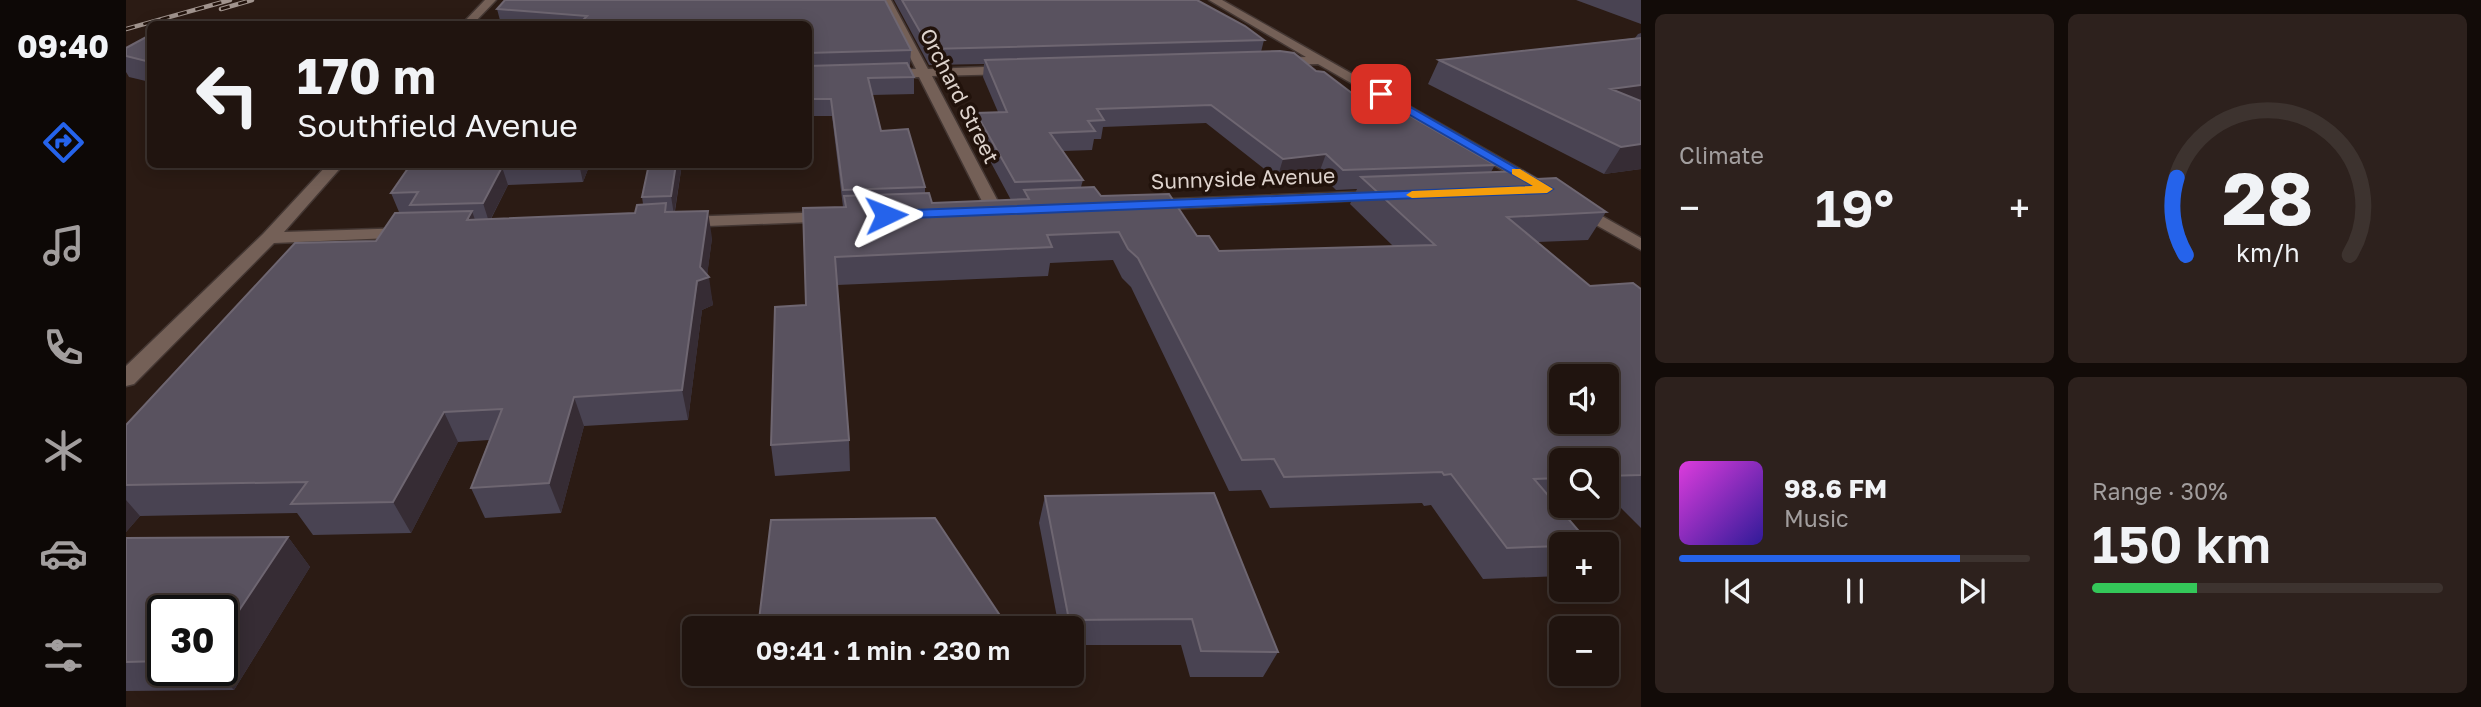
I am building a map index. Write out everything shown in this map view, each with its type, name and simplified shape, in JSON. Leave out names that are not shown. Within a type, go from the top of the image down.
[{"type":"street","points":[[470,21],[491,0]]},
{"type":"street","name":"Orchard Street","points":[[886,0],[995,211]]},
{"type":"street","points":[[1214,0],[1641,245]]},
{"type":"street","points":[[1264,63],[1322,61]]},
{"type":"street","points":[[872,74],[1032,69]]},
{"type":"street","points":[[126,379],[269,238],[333,168]]},
{"type":"street","points":[[1520,190],[1547,189]]},
{"type":"street","name":"Sunnyside Avenue","points":[[1133,206],[1395,195]]},
{"type":"street","points":[[667,223],[845,217]]},
{"type":"street","points":[[269,238],[423,232]]},
{"type":"building","points":[[505,0],[885,0],[911,50],[812,53],[812,21],[582,21],[587,16],[497,9]]},
{"type":"building","points":[[902,0],[1197,0],[1245,26],[1264,40],[930,49]]},
{"type":"building","points":[[147,37],[147,61],[126,56],[126,48]]},
{"type":"building","points":[[1641,38],[1641,85],[1611,89],[1641,101],[1641,144],[1621,147],[1439,60]]},
{"type":"building","points":[[1280,51],[1294,53],[1316,71],[1324,72],[1361,100],[1379,98],[1495,165],[1343,170],[1326,154],[1283,159],[1211,105],[1097,109],[1104,120],[1088,121],[1095,131],[1050,133],[1083,180],[1015,182],[976,113],[1007,112],[985,60]]},
{"type":"building","points":[[907,63],[914,77],[868,78],[881,131],[908,129],[925,187],[843,190],[831,99],[812,99],[812,66]]},
{"type":"building","points":[[408,168],[501,168],[483,203],[410,205],[418,192],[391,193]]},
{"type":"building","points":[[648,168],[675,168],[671,196],[642,197]]},
{"type":"building","points":[[1523,171],[1537,179],[1556,178],[1606,212],[1507,217],[1590,286],[1633,283],[1641,289],[1641,475],[1619,476],[1619,448],[1549,448],[1549,478],[1534,479],[1549,496],[1549,518],[1568,518],[1580,532],[1549,532],[1549,546],[1507,548],[1451,474],[1444,475],[1442,472],[1284,477],[1274,459],[1242,460],[1138,258],[1128,249],[1119,232],[1047,235],[1052,247],[835,257],[849,440],[771,445],[775,307],[806,305],[803,208],[846,207],[844,196],[929,193],[932,203],[1029,199],[1024,190],[1094,187],[1101,196],[1169,194],[1197,236],[1209,236],[1219,251],[1435,245],[1361,177]]},
{"type":"building","points":[[666,203],[665,212],[708,211],[700,267],[709,277],[697,281],[682,390],[574,397],[549,483],[471,488],[502,409],[444,412],[393,502],[291,504],[307,482],[126,485],[126,425],[295,243],[376,241],[395,213],[472,211],[467,220],[635,213],[637,205]]},
{"type":"building","points":[[1214,493],[1278,652],[1201,651],[1192,619],[1084,620],[1084,616],[1068,616],[1045,496]]},
{"type":"building","points":[[935,518],[1000,616],[759,616],[771,520]]},
{"type":"building","points":[[288,537],[238,612],[238,595],[147,595],[147,661],[126,662],[126,538]]},
{"type":"railway","points":[[155,21],[230,0]]},
{"type":"railway","points":[[221,9],[252,0]]},
{"type":"railway","points":[[126,29],[147,23]]},
{"type":"slow traffic","points":[[1412,195],[1547,189],[1516,171]]},
{"type":"route","points":[[886,215],[1547,189],[1381,94]]}]
